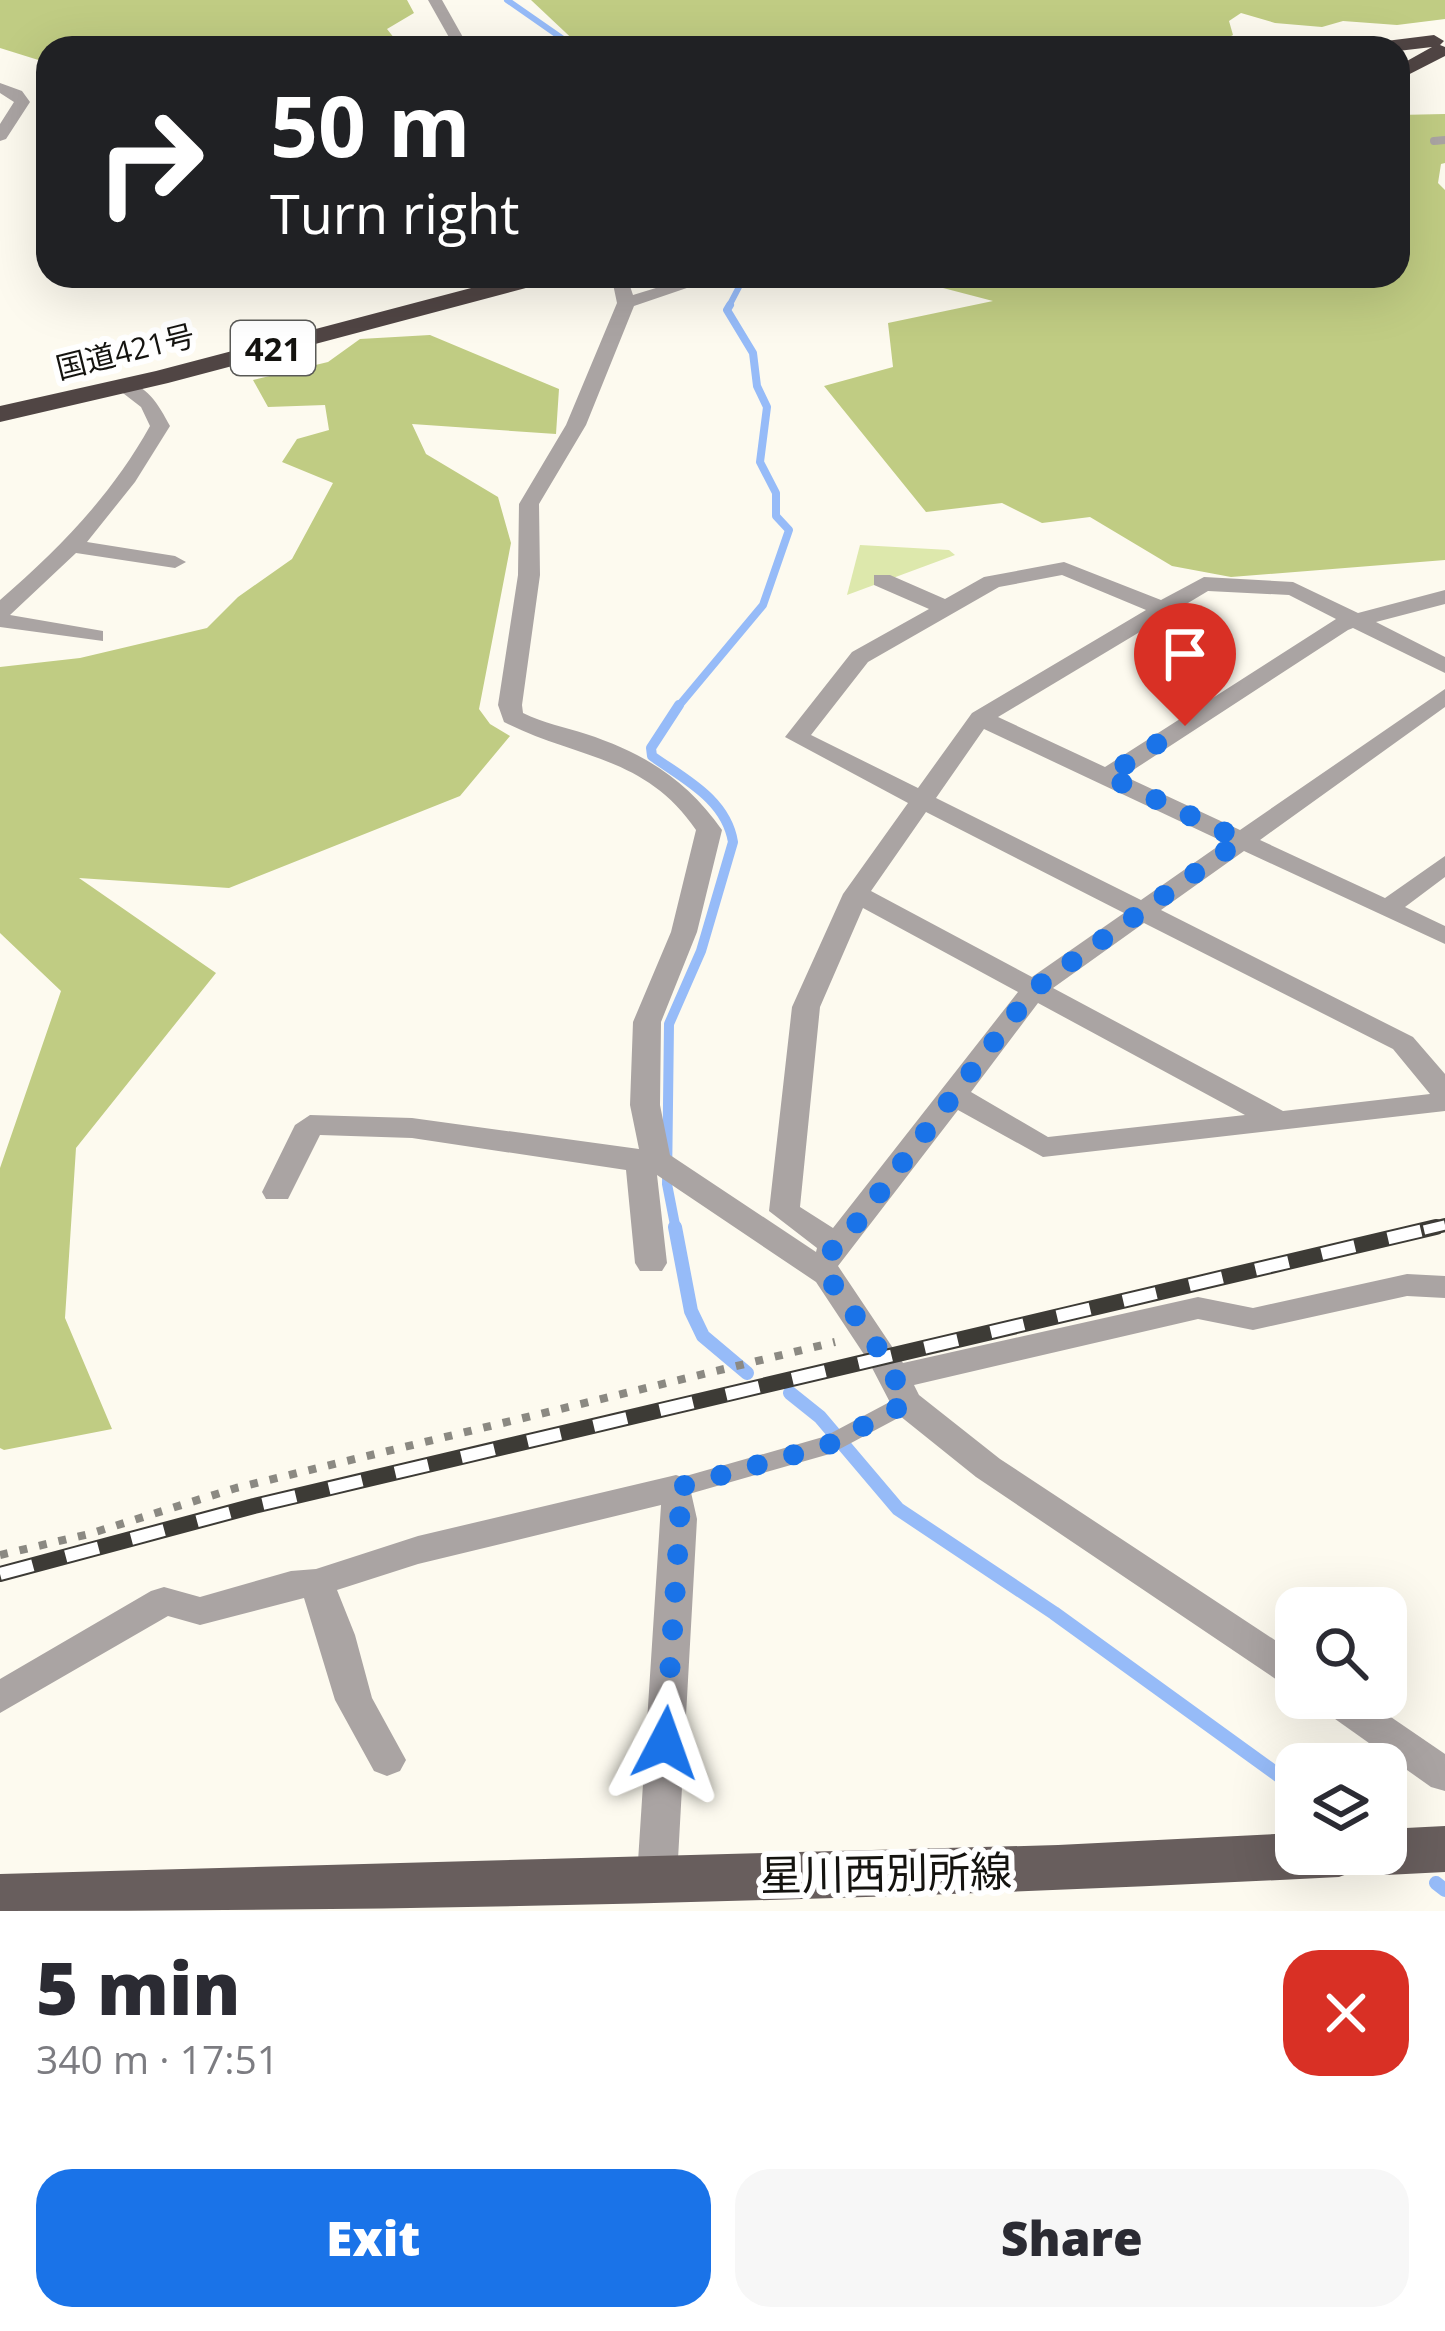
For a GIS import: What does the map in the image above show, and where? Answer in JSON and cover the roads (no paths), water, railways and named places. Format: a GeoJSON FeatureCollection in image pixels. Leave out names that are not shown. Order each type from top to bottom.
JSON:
{"type":"FeatureCollection","features":[{"type":"Feature","properties":{"kind":"highway"},"geometry":{"type":"LineString","coordinates":[[1410,46],[1441,45]]}},
{"type":"Feature","properties":{"kind":"highway"},"geometry":{"type":"LineString","coordinates":[[1410,60],[1441,45]]}},
{"type":"Feature","properties":{"kind":"highway","name":"国道421号"},"geometry":{"type":"LineString","coordinates":[[0,410],[443,288]]}},
{"type":"Feature","properties":{"kind":"highway","name":"国道421号"},"geometry":{"type":"LineString","coordinates":[[0,410],[126,386],[498,288]]}},
{"type":"Feature","properties":{"kind":"main road"},"geometry":{"type":"LineString","coordinates":[[1407,1851],[1445,1849]]}},
{"type":"Feature","properties":{"kind":"main road","name":"星川西別所線"},"geometry":{"type":"LineString","coordinates":[[0,1898],[1058,1868],[1275,1857]]}},
{"type":"Feature","properties":{"kind":"street"},"geometry":{"type":"LineString","coordinates":[[435,0],[455,36]]}},
{"type":"Feature","properties":{"kind":"street"},"geometry":{"type":"LineString","coordinates":[[0,88],[17,94],[22,102],[0,136]]}},
{"type":"Feature","properties":{"kind":"street"},"geometry":{"type":"LineString","coordinates":[[650,1263],[647,1022],[684,932],[709,830],[689,804],[633,758],[528,725],[512,717],[510,705],[529,575],[530,504],[576,425],[624,294],[654,288]]}},
{"type":"Feature","properties":{"kind":"street"},"geometry":{"type":"LineString","coordinates":[[0,616],[114,495],[160,426],[149,404],[126,386]]}},
{"type":"Feature","properties":{"kind":"street"},"geometry":{"type":"LineString","coordinates":[[68,545],[175,562]]}},
{"type":"Feature","properties":{"kind":"street"},"geometry":{"type":"LineString","coordinates":[[952,1094],[1043,1147],[1445,1098],[1403,1042],[797,737],[860,657],[992,582],[1064,568],[1161,608]]}},
{"type":"Feature","properties":{"kind":"street"},"geometry":{"type":"LineString","coordinates":[[882,580],[946,608]]}},
{"type":"Feature","properties":{"kind":"street"},"geometry":{"type":"LineString","coordinates":[[1275,1659],[988,1468],[901,1390],[830,1259],[784,1211],[806,1007],[856,894],[980,718],[1204,584],[1293,589],[1445,666]]}},
{"type":"Feature","properties":{"kind":"street"},"geometry":{"type":"LineString","coordinates":[[1107,776],[1352,618],[1445,597]]}},
{"type":"Feature","properties":{"kind":"street"},"geometry":{"type":"LineString","coordinates":[[0,616],[95,636]]}},
{"type":"Feature","properties":{"kind":"street"},"geometry":{"type":"LineString","coordinates":[[830,1259],[1034,989],[1445,696]]}},
{"type":"Feature","properties":{"kind":"street"},"geometry":{"type":"LineString","coordinates":[[980,718],[1445,937]]}},
{"type":"Feature","properties":{"kind":"street"},"geometry":{"type":"LineString","coordinates":[[1387,909],[1445,864]]}},
{"type":"Feature","properties":{"kind":"street"},"geometry":{"type":"LineString","coordinates":[[856,894],[1276,1119]]}},
{"type":"Feature","properties":{"kind":"street"},"geometry":{"type":"LineString","coordinates":[[277,1192],[310,1125],[412,1129],[650,1158],[830,1259]]}},
{"type":"Feature","properties":{"kind":"street"},"geometry":{"type":"LineString","coordinates":[[901,1390],[1198,1307],[1253,1319],[1407,1285],[1445,1287]]}},
{"type":"Feature","properties":{"kind":"street"},"geometry":{"type":"LineString","coordinates":[[0,1698],[164,1601],[200,1611],[291,1585],[316,1583],[418,1550],[676,1488],[680,1519],[657,1877]]}},
{"type":"Feature","properties":{"kind":"street"},"geometry":{"type":"LineString","coordinates":[[316,1583],[337,1635],[354,1700],[387,1760]]}},
{"type":"Feature","properties":{"kind":"street"},"geometry":{"type":"LineString","coordinates":[[1364,1719],[1445,1775]]}},
{"type":"Feature","properties":{"kind":"lane"},"geometry":{"type":"LineString","coordinates":[[676,1488],[828,1445],[861,1431],[901,1390]]}},
{"type":"Feature","properties":{"kind":"waterway"},"geometry":{"type":"LineString","coordinates":[[507,0],[559,36]]}},
{"type":"Feature","properties":{"kind":"waterway"},"geometry":{"type":"LineString","coordinates":[[728,308],[738,288]]}},
{"type":"Feature","properties":{"kind":"waterway"},"geometry":{"type":"LineString","coordinates":[[677,708],[763,605],[789,530],[776,516],[776,493],[760,462],[767,407],[757,386],[753,353],[727,310],[730,305]]}},
{"type":"Feature","properties":{"kind":"waterway"},"geometry":{"type":"LineString","coordinates":[[676,1230],[667,1184],[669,1024],[701,951],[733,842],[713,802],[652,756],[651,748],[677,708]]}},
{"type":"Feature","properties":{"kind":"waterway"},"geometry":{"type":"LineString","coordinates":[[675,1227],[691,1311],[703,1336],[747,1373]]}},
{"type":"Feature","properties":{"kind":"waterway"},"geometry":{"type":"LineString","coordinates":[[790,1393],[820,1417],[898,1509],[1054,1613],[1275,1773]]}},
{"type":"Feature","properties":{"kind":"waterway"},"geometry":{"type":"LineString","coordinates":[[1436,1883],[1445,1890]]}},
{"type":"Feature","properties":{"kind":"railway"},"geometry":{"type":"LineString","coordinates":[[1424,1230],[1445,1225]]}},
{"type":"Feature","properties":{"kind":"railway"},"geometry":{"type":"LineString","coordinates":[[0,1574],[254,1506],[1436,1227]]}}]}
